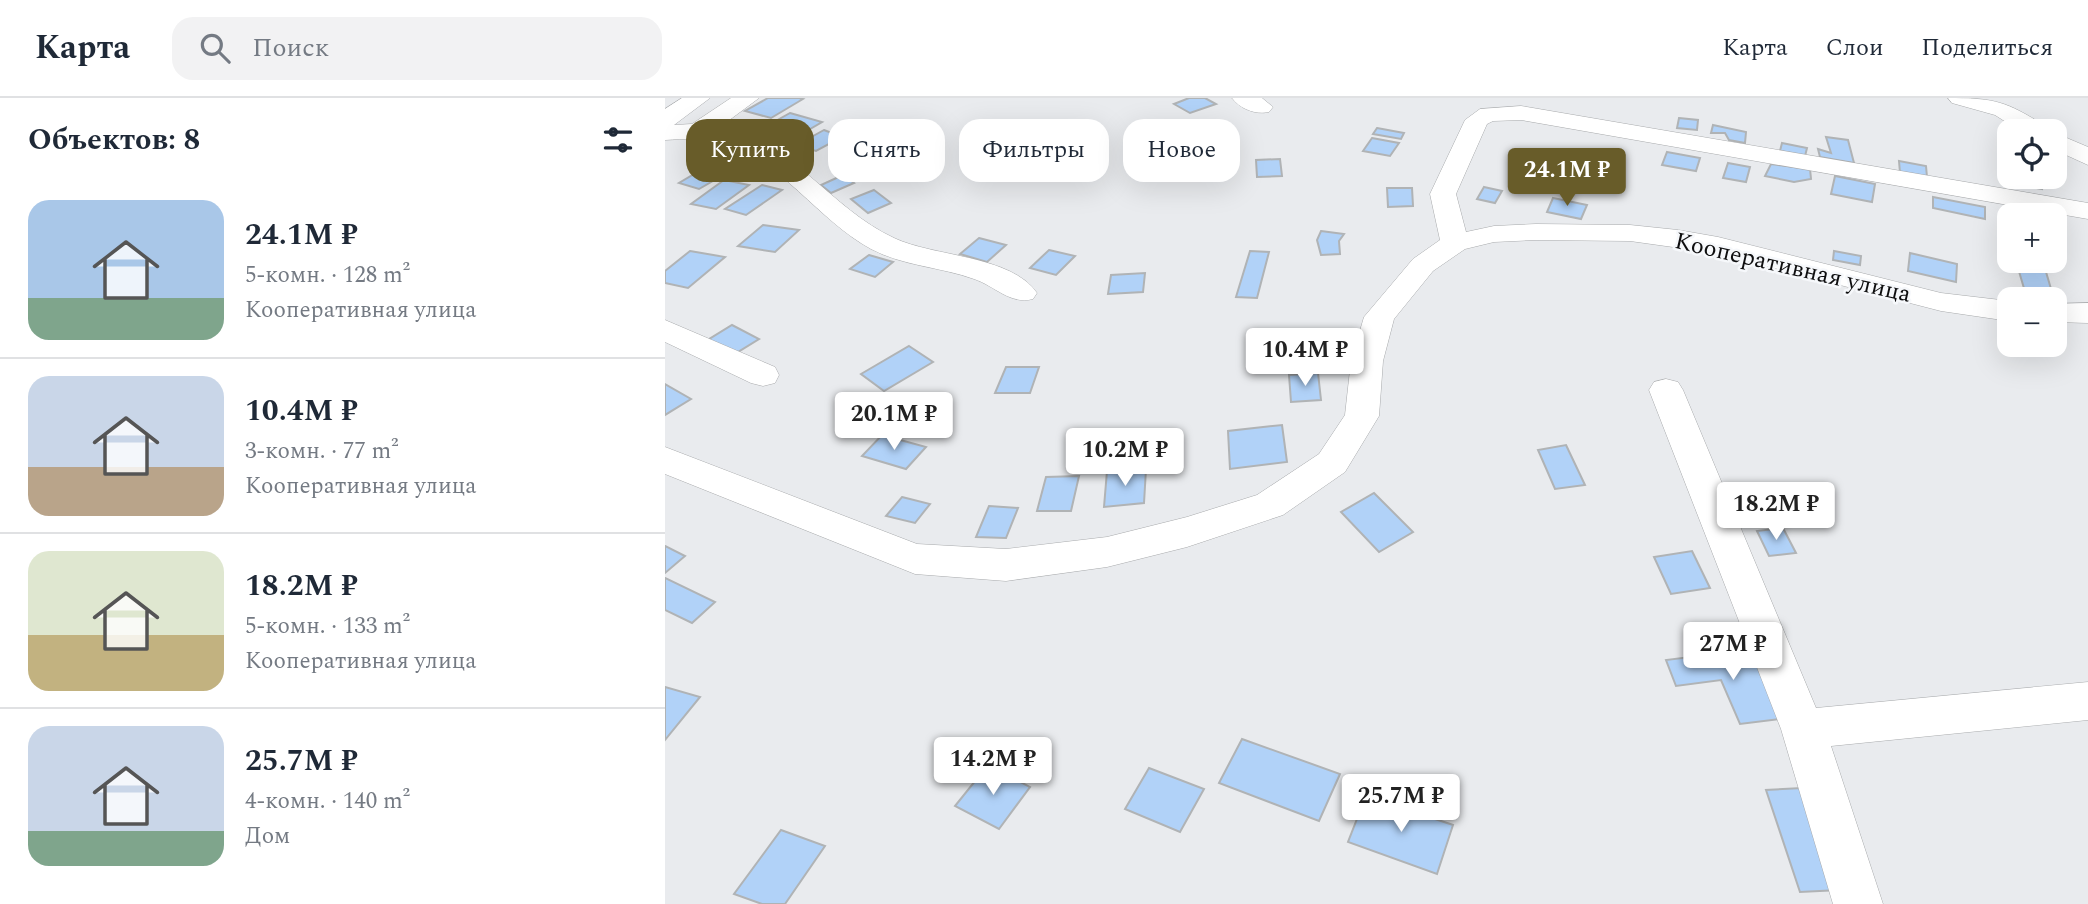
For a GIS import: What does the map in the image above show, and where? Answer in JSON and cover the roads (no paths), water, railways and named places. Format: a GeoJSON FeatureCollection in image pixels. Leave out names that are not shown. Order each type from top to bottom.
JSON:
{"type":"FeatureCollection","features":[{"type":"Feature","properties":{"kind":"street"},"geometry":{"type":"LineString","coordinates":[[665,120],[698,98]]}},
{"type":"Feature","properties":{"kind":"street"},"geometry":{"type":"LineString","coordinates":[[716,119],[747,98]]}},
{"type":"Feature","properties":{"kind":"street"},"geometry":{"type":"LineString","coordinates":[[1960,98],[2003,110],[2017,119]]}},
{"type":"Feature","properties":{"kind":"street"},"geometry":{"type":"LineString","coordinates":[[1455,243],[1443,194],[1478,120],[1502,112],[2088,211]]}},
{"type":"Feature","properties":{"kind":"street"},"geometry":{"type":"LineString","coordinates":[[665,133],[686,131]]}},
{"type":"Feature","properties":{"kind":"street"},"geometry":{"type":"LineString","coordinates":[[2067,146],[2088,157]]}},
{"type":"Feature","properties":{"kind":"street"},"geometry":{"type":"LineString","coordinates":[[802,182],[850,226],[884,245],[991,274],[1022,293]]}},
{"type":"Feature","properties":{"kind":"street","name":"Кооперативная улица"},"geometry":{"type":"LineString","coordinates":[[665,460],[915,559],[1006,565],[1107,552],[1187,531],[1270,505],[1332,463],[1362,416],[1367,361],[1379,317],[1423,265],[1455,243],[1494,234],[1535,232],[1630,233],[1678,238],[1718,245],[1941,302],[1997,309]]}},
{"type":"Feature","properties":{"kind":"street"},"geometry":{"type":"LineString","coordinates":[[2067,313],[2088,313]]}},
{"type":"Feature","properties":{"kind":"street"},"geometry":{"type":"LineString","coordinates":[[665,330],[763,375]]}},
{"type":"Feature","properties":{"kind":"street"},"geometry":{"type":"LineString","coordinates":[[1667,390],[1803,729],[1858,904]]}},
{"type":"Feature","properties":{"kind":"street"},"geometry":{"type":"LineString","coordinates":[[1803,729],[2088,701]]}}]}
